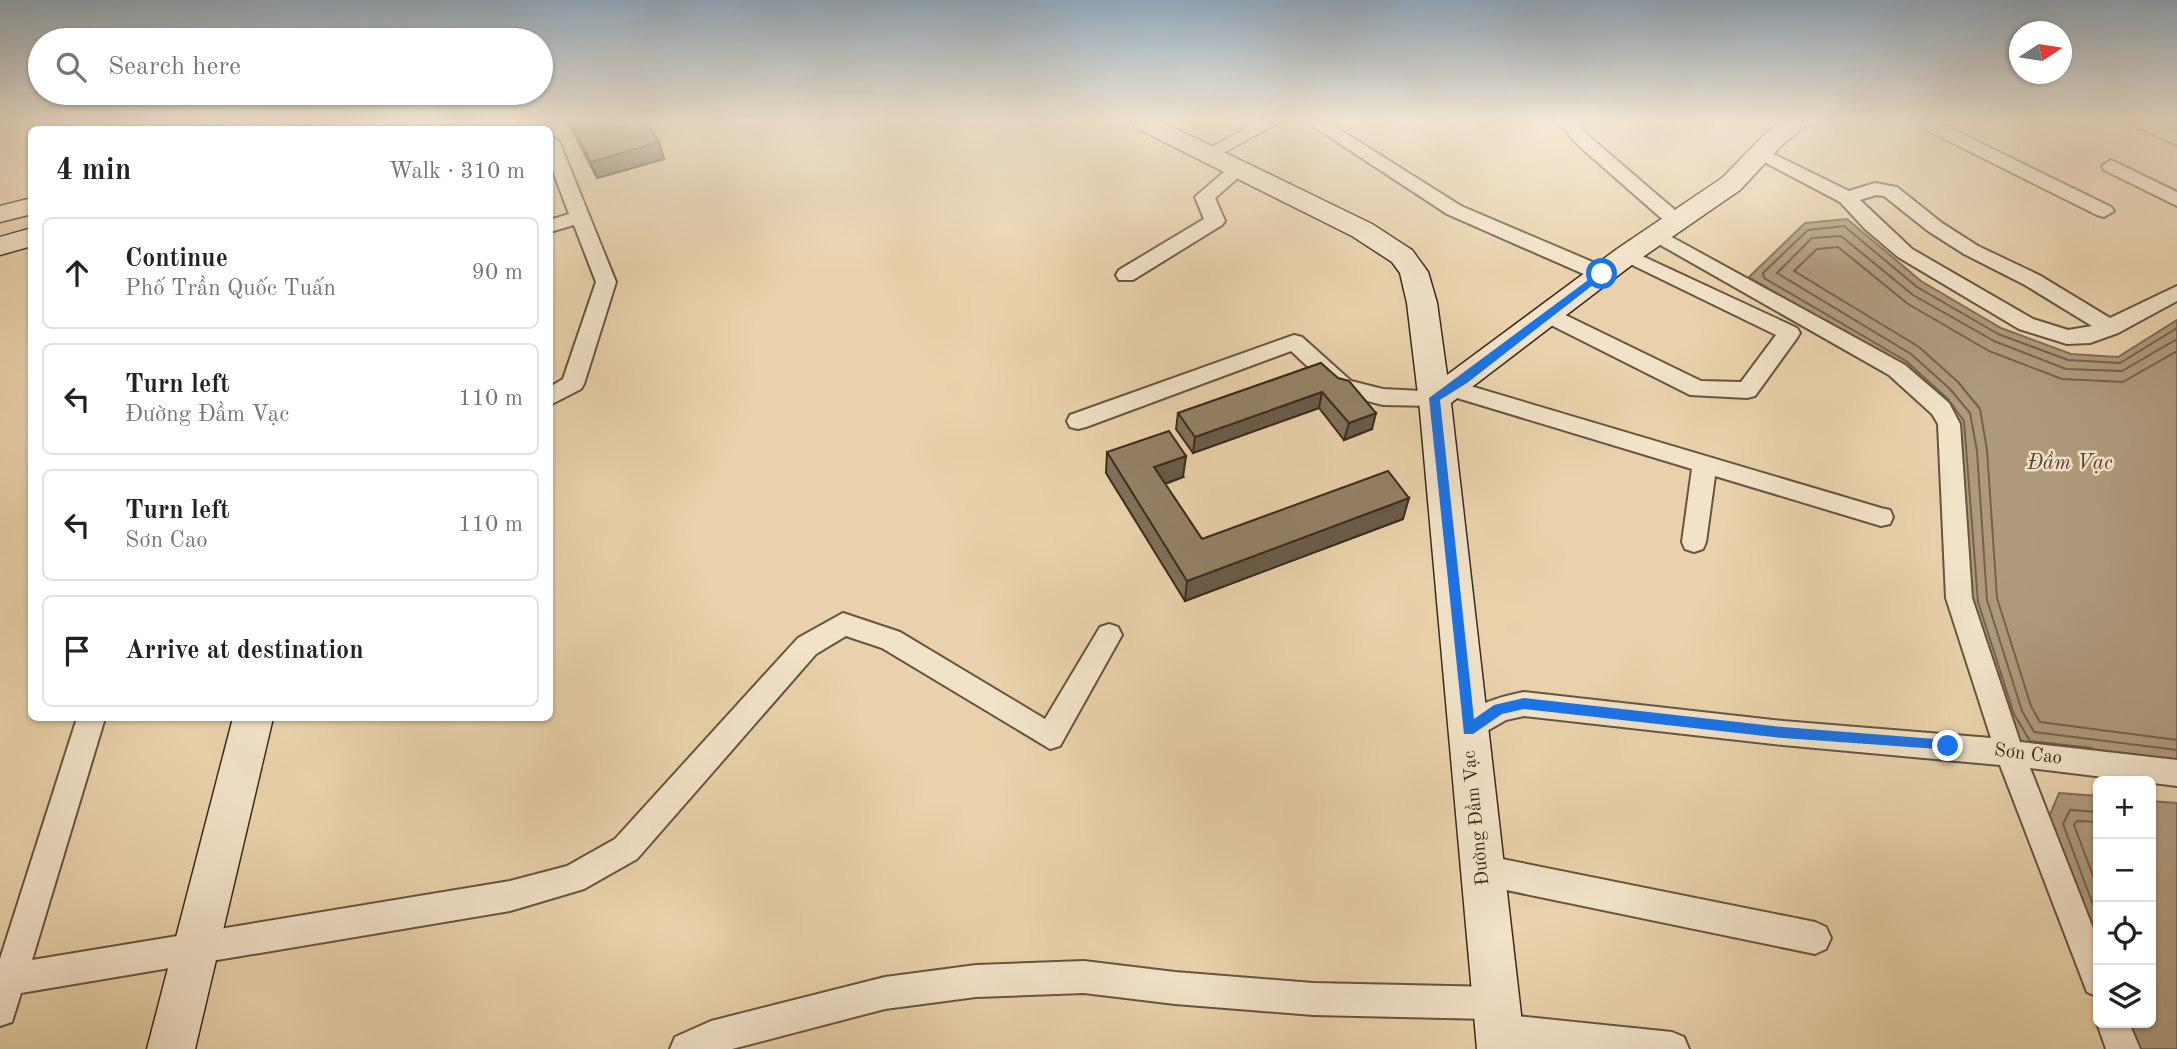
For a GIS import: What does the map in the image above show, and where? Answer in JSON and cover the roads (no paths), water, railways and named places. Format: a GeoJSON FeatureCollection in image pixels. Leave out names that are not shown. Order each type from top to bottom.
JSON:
{"type":"FeatureCollection","features":[{"type":"Feature","properties":{"kind":"street"},"geometry":{"type":"LineString","coordinates":[[553,395],[573,384],[606,282],[562,171]]}},
{"type":"Feature","properties":{"kind":"street"},"geometry":{"type":"LineString","coordinates":[[1126,275],[1215,221],[1205,197],[1218,171]]}},
{"type":"Feature","properties":{"kind":"street","name":"Đường Đầm Vạc"},"geometry":{"type":"LineString","coordinates":[[1243,171],[1362,230],[1402,256],[1413,272],[1442,393],[1468,730],[1498,1028]]}},
{"type":"Feature","properties":{"kind":"street"},"geometry":{"type":"LineString","coordinates":[[1393,171],[1454,210],[1602,274]]}},
{"type":"Feature","properties":{"kind":"street"},"geometry":{"type":"LineString","coordinates":[[1613,171],[1667,228],[1897,370],[1941,409],[1949,424],[1959,598],[2010,753],[2093,968]]}},
{"type":"Feature","properties":{"kind":"street"},"geometry":{"type":"LineString","coordinates":[[1442,393],[1627,255],[1731,184],[1744,171]]}},
{"type":"Feature","properties":{"kind":"street"},"geometry":{"type":"LineString","coordinates":[[1795,171],[1847,198],[1872,225],[1905,253],[2026,324],[2067,337],[2091,336],[2177,293]]}},
{"type":"Feature","properties":{"kind":"street"},"geometry":{"type":"LineString","coordinates":[[2023,171],[2104,211]]}},
{"type":"Feature","properties":{"kind":"street"},"geometry":{"type":"LineString","coordinates":[[2122,171],[2175,197]]}},
{"type":"Feature","properties":{"kind":"street"},"geometry":{"type":"LineString","coordinates":[[1847,198],[1875,189],[1890,191],[1953,239],[2032,281],[2110,328]]}},
{"type":"Feature","properties":{"kind":"street"},"geometry":{"type":"LineString","coordinates":[[0,214],[28,207]]}},
{"type":"Feature","properties":{"kind":"street"},"geometry":{"type":"LineString","coordinates":[[553,225],[580,218]]}},
{"type":"Feature","properties":{"kind":"street"},"geometry":{"type":"LineString","coordinates":[[0,246],[28,238]]}},
{"type":"Feature","properties":{"kind":"street"},"geometry":{"type":"LineString","coordinates":[[1548,315],[1698,389],[1747,390],[1789,333],[1627,255]]}},
{"type":"Feature","properties":{"kind":"street"},"geometry":{"type":"LineString","coordinates":[[1078,421],[1294,342],[1344,387],[1383,397],[1442,393],[1705,464],[1881,517]]}},
{"type":"Feature","properties":{"kind":"street"},"geometry":{"type":"LineString","coordinates":[[1694,542],[1705,464]]}},
{"type":"Feature","properties":{"kind":"street"},"geometry":{"type":"LineString","coordinates":[[12,978],[197,950],[510,896],[573,879],[626,849],[807,646],[843,625],[891,640],[1050,737],[1109,635]]}},
{"type":"Feature","properties":{"kind":"street","name":"Sơn Cao"},"geometry":{"type":"LineString","coordinates":[[1468,730],[1499,709],[1524,704],[1783,733],[2010,753],[2177,773]]}},
{"type":"Feature","properties":{"kind":"street"},"geometry":{"type":"LineString","coordinates":[[0,1010],[90,721]]}},
{"type":"Feature","properties":{"kind":"street"},"geometry":{"type":"LineString","coordinates":[[171,1049],[252,721]]}},
{"type":"Feature","properties":{"kind":"street"},"geometry":{"type":"LineString","coordinates":[[1482,870],[1815,938]]}},
{"type":"Feature","properties":{"kind":"street"},"geometry":{"type":"LineString","coordinates":[[687,1049],[710,1038],[885,993],[976,981],[1084,977],[1175,988],[1313,999],[1498,1028],[1672,1049]]}},
{"type":"Feature","properties":{"kind":"street"},"geometry":{"type":"LineString","coordinates":[[2115,1028],[2123,1049]]}},
{"type":"Feature","properties":{"kind":"water","name":"Đầm Vạc"},"geometry":{"type":"Polygon","coordinates":[[[1847,219],[1921,281],[2001,328],[2071,354],[2118,357],[2177,320],[2177,766],[2025,747],[2007,718],[1972,603],[1961,452],[1902,367],[1749,277],[1805,223],[1847,219]]]}},
{"type":"Feature","properties":{"kind":"water"},"geometry":{"type":"Polygon","coordinates":[[[2059,793],[2093,796],[2093,948],[2046,824],[2059,793]]]}},
{"type":"Feature","properties":{"kind":"water"},"geometry":{"type":"Polygon","coordinates":[[[2156,801],[2177,803],[2177,1049],[2132,1049],[2124,1028],[2156,1028],[2156,801]]]}}]}
